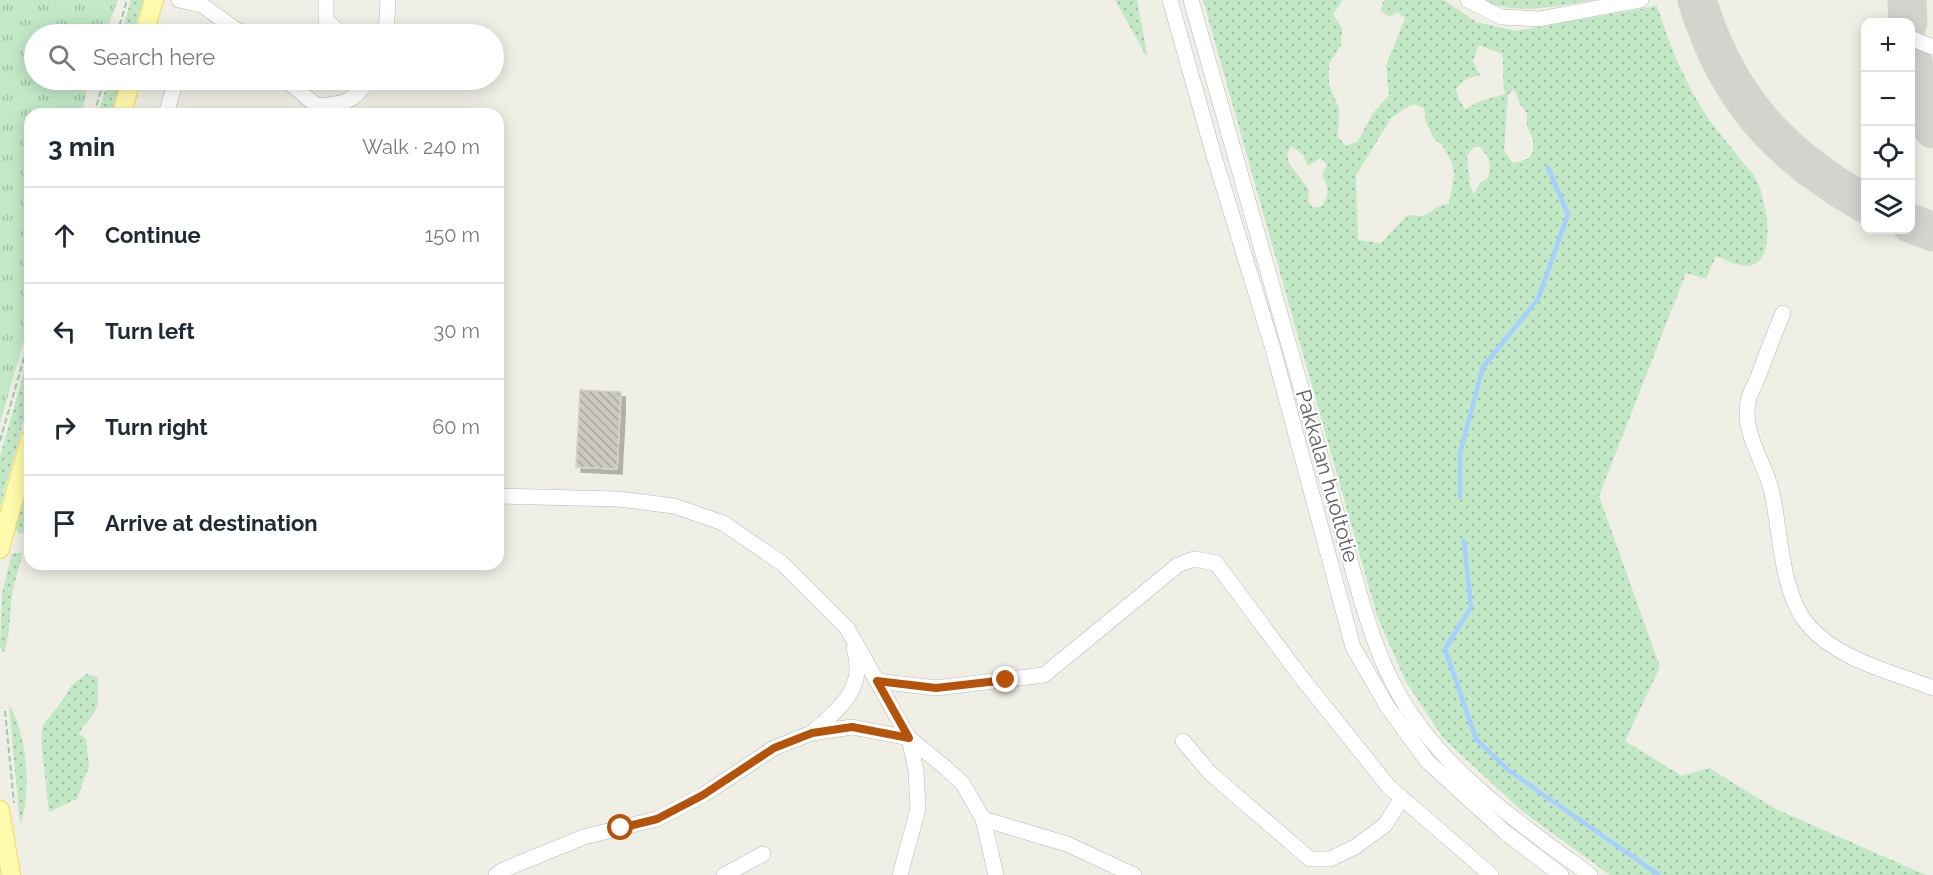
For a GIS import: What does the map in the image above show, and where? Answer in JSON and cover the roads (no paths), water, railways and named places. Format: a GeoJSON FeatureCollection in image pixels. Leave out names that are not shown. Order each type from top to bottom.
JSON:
{"type":"FeatureCollection","features":[{"type":"Feature","properties":{"kind":"main road"},"geometry":{"type":"LineString","coordinates":[[147,24],[154,0]]}},
{"type":"Feature","properties":{"kind":"main road"},"geometry":{"type":"LineString","coordinates":[[124,108],[128,90]]}},
{"type":"Feature","properties":{"kind":"main road"},"geometry":{"type":"LineString","coordinates":[[0,549],[24,461]]}},
{"type":"Feature","properties":{"kind":"main road"},"geometry":{"type":"LineString","coordinates":[[7,806],[7,868]]}},
{"type":"Feature","properties":{"kind":"lane"},"geometry":{"type":"LineString","coordinates":[[179,0],[202,3],[231,24]]}},
{"type":"Feature","properties":{"kind":"lane"},"geometry":{"type":"LineString","coordinates":[[326,0],[326,20],[330,24]]}},
{"type":"Feature","properties":{"kind":"lane"},"geometry":{"type":"LineString","coordinates":[[387,24],[388,0]]}},
{"type":"Feature","properties":{"kind":"lane"},"geometry":{"type":"LineString","coordinates":[[1170,0],[1214,156],[1273,349],[1353,647],[1387,706],[1427,761],[1506,833],[1561,875]]}},
{"type":"Feature","properties":{"kind":"lane","name":"Pakkalan huoltotie"},"geometry":{"type":"LineString","coordinates":[[1191,0],[1357,585],[1385,667],[1405,705],[1452,762],[1510,815],[1590,875]]}},
{"type":"Feature","properties":{"kind":"lane"},"geometry":{"type":"LineString","coordinates":[[1468,0],[1501,17],[1539,19],[1641,0]]}},
{"type":"Feature","properties":{"kind":"lane"},"geometry":{"type":"LineString","coordinates":[[1915,40],[1933,47]]}},
{"type":"Feature","properties":{"kind":"lane"},"geometry":{"type":"LineString","coordinates":[[168,108],[173,90]]}},
{"type":"Feature","properties":{"kind":"lane"},"geometry":{"type":"LineString","coordinates":[[298,90],[317,106],[340,105],[358,95],[361,90]]}},
{"type":"Feature","properties":{"kind":"lane"},"geometry":{"type":"LineString","coordinates":[[1782,313],[1748,402],[1748,426],[1772,491],[1784,566],[1794,599],[1808,624],[1849,656],[1933,688]]}},
{"type":"Feature","properties":{"kind":"lane"},"geometry":{"type":"LineString","coordinates":[[504,496],[618,499],[674,506],[723,523],[783,564],[847,628],[909,738],[916,771],[918,809],[900,875]]}},
{"type":"Feature","properties":{"kind":"lane"},"geometry":{"type":"LineString","coordinates":[[877,681],[936,688],[1044,675],[1178,565],[1194,559],[1216,563],[1389,787],[1491,875]]}},
{"type":"Feature","properties":{"kind":"lane"},"geometry":{"type":"LineString","coordinates":[[812,733],[844,705],[855,686],[858,660],[847,628]]}},
{"type":"Feature","properties":{"kind":"lane"},"geometry":{"type":"LineString","coordinates":[[496,875],[503,870],[584,837],[657,819],[703,795],[774,748],[812,733],[852,727],[909,738],[963,784],[983,819],[996,875]]}},
{"type":"Feature","properties":{"kind":"lane"},"geometry":{"type":"LineString","coordinates":[[1183,741],[1210,773],[1310,860],[1330,859],[1355,847],[1385,825],[1402,798]]}},
{"type":"Feature","properties":{"kind":"lane"},"geometry":{"type":"LineString","coordinates":[[983,819],[1066,844],[1134,875]]}},
{"type":"Feature","properties":{"kind":"lane"},"geometry":{"type":"LineString","coordinates":[[724,875],[764,854]]}},
{"type":"Feature","properties":{"kind":"waterway"},"geometry":{"type":"LineString","coordinates":[[1460,497],[1460,453],[1483,367],[1538,299],[1568,214],[1548,168]]}},
{"type":"Feature","properties":{"kind":"waterway"},"geometry":{"type":"LineString","coordinates":[[1464,541],[1471,607],[1445,649],[1476,739],[1508,770],[1659,875]]}}]}
